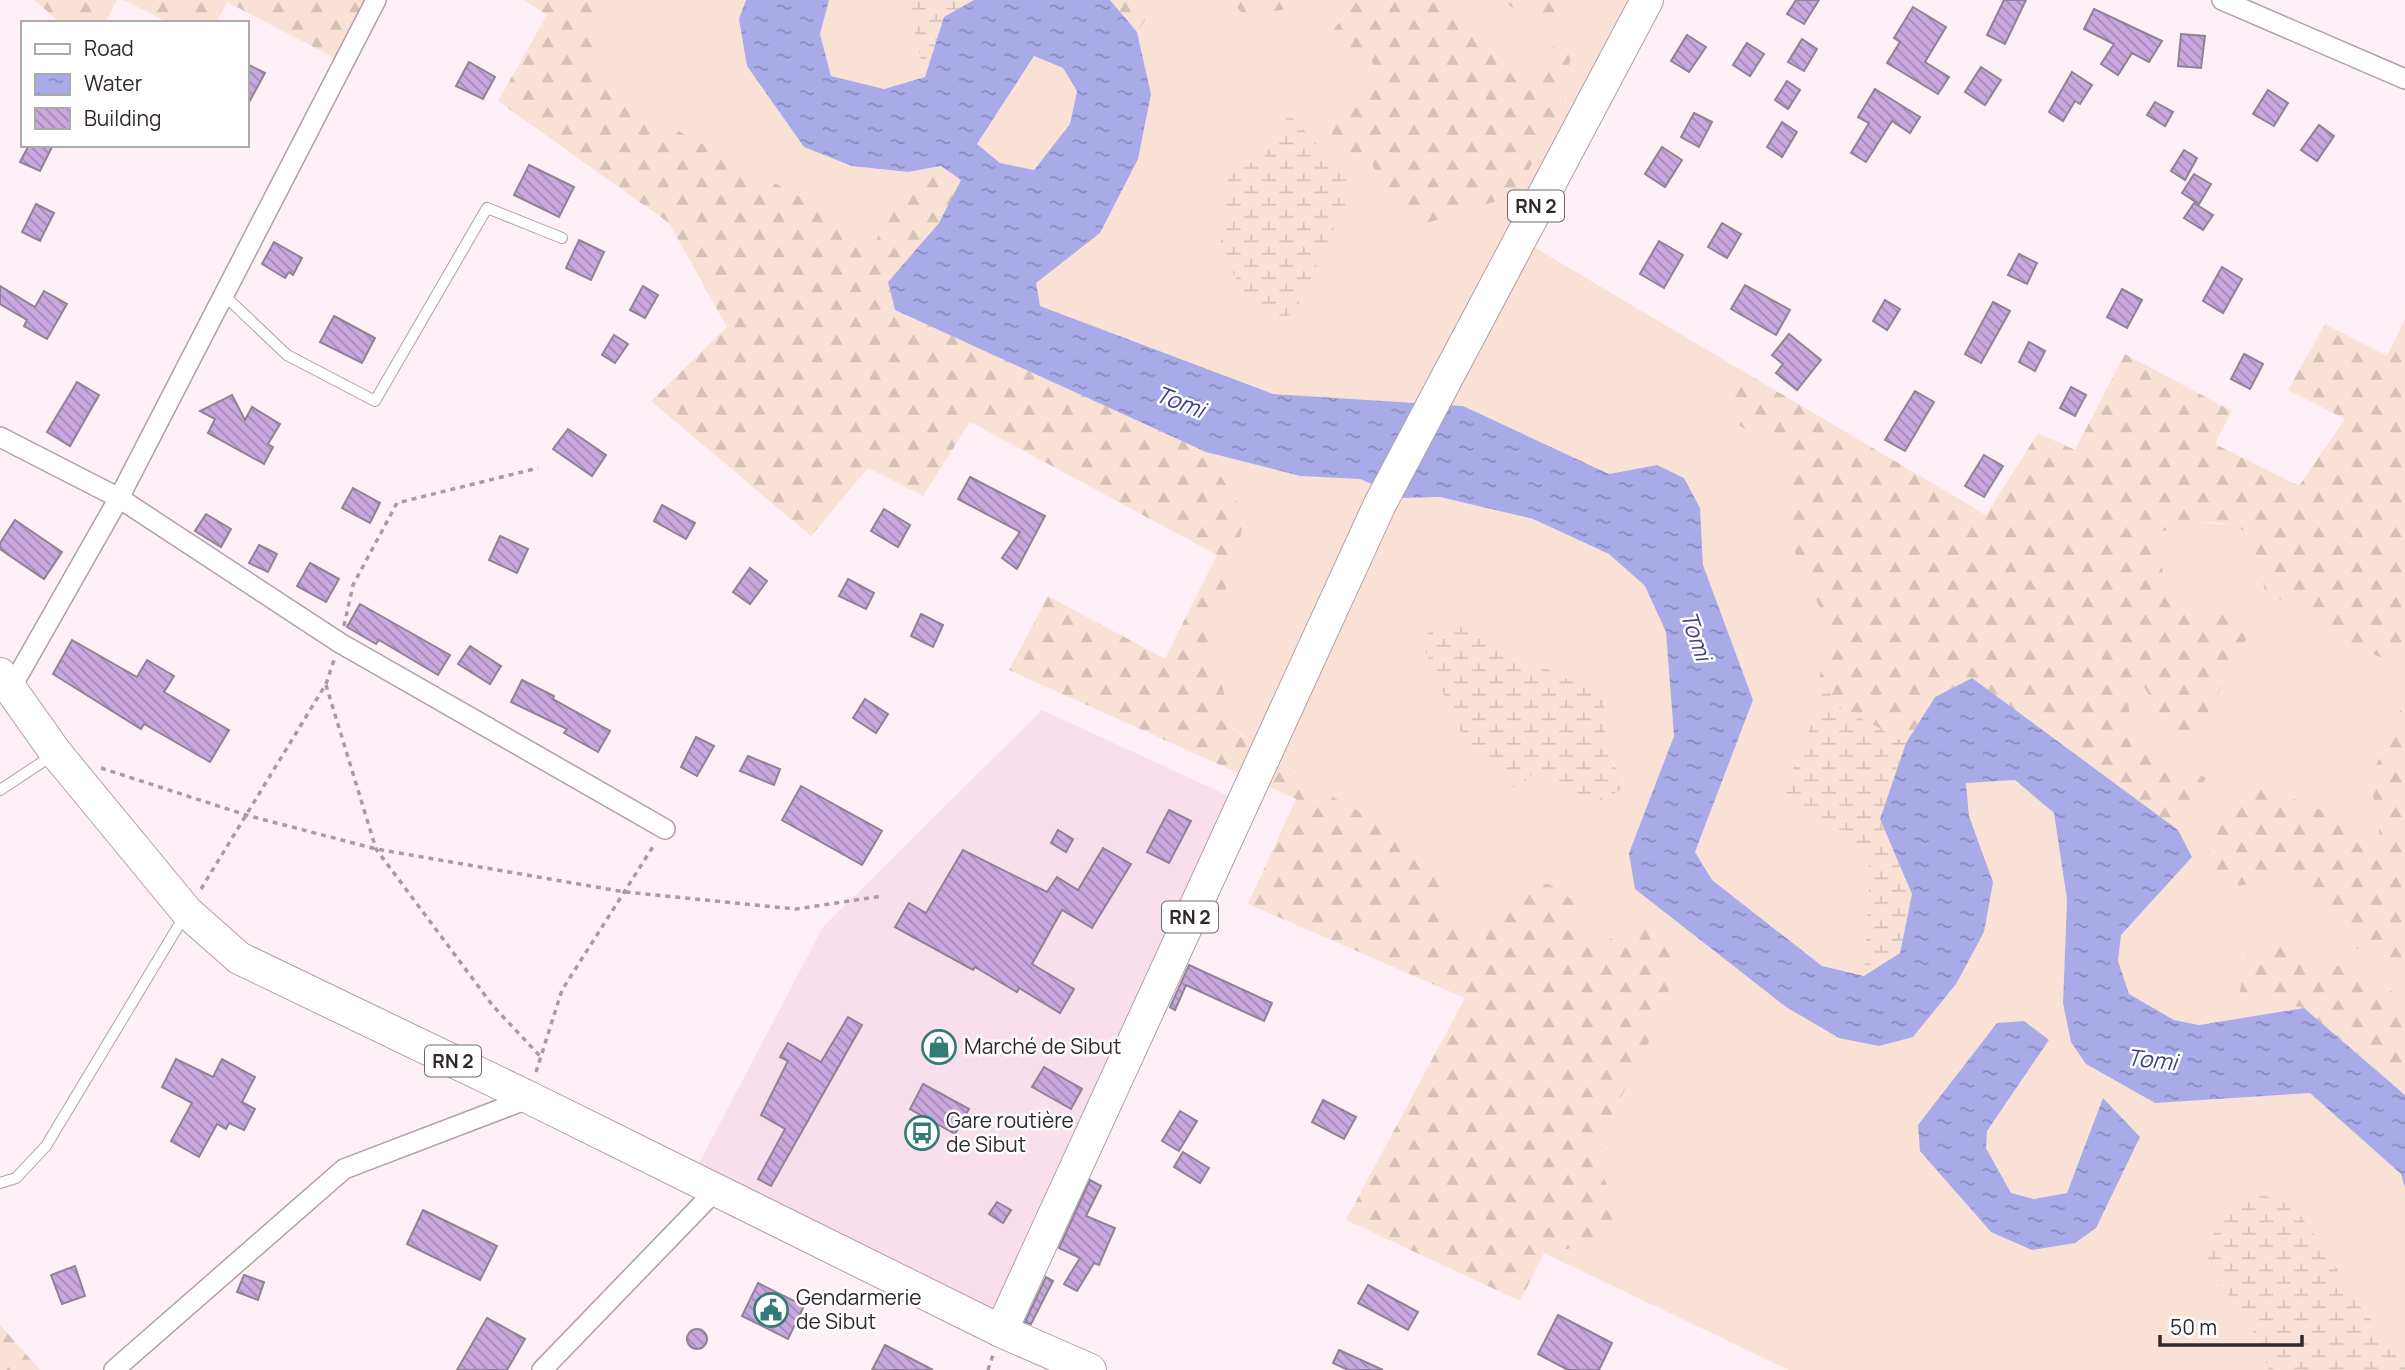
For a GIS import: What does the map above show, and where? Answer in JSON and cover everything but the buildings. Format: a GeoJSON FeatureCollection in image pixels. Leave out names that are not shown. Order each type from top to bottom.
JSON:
{"type":"FeatureCollection","features":[{"type":"Feature","properties":{"kind":"main road","name":"RN 2"},"geometry":{"type":"LineString","coordinates":[[1001,1331],[1380,503],[1647,0]]}},
{"type":"Feature","properties":{"kind":"main road","name":"RN 2"},"geometry":{"type":"LineString","coordinates":[[6,681],[56,753],[187,912],[239,958],[530,1098],[1001,1331],[1090,1370]]}},
{"type":"Feature","properties":{"kind":"street"},"geometry":{"type":"LineString","coordinates":[[6,681],[118,498],[376,0]]}},
{"type":"Feature","properties":{"kind":"street"},"geometry":{"type":"LineString","coordinates":[[2222,0],[2405,79]]}},
{"type":"Feature","properties":{"kind":"street"},"geometry":{"type":"LineString","coordinates":[[0,437],[118,498],[340,643],[665,829]]}},
{"type":"Feature","properties":{"kind":"street"},"geometry":{"type":"LineString","coordinates":[[114,1370],[344,1169],[530,1098]]}},
{"type":"Feature","properties":{"kind":"street"},"geometry":{"type":"LineString","coordinates":[[542,1370],[715,1191]]}},
{"type":"Feature","properties":{"kind":"lane"},"geometry":{"type":"LineString","coordinates":[[225,296],[287,355],[375,401],[487,208],[562,238]]}},
{"type":"Feature","properties":{"kind":"lane"},"geometry":{"type":"LineString","coordinates":[[0,790],[56,753]]}},
{"type":"Feature","properties":{"kind":"lane"},"geometry":{"type":"LineString","coordinates":[[0,1183],[16,1178],[46,1146],[187,912]]}},
{"type":"Feature","properties":{"kind":"path"},"geometry":{"type":"LineString","coordinates":[[326,684],[376,849],[492,1006],[540,1056]]}},
{"type":"Feature","properties":{"kind":"path"},"geometry":{"type":"LineString","coordinates":[[94,765],[246,815],[376,849],[625,892],[796,909],[884,896]]}},
{"type":"Feature","properties":{"kind":"path"},"geometry":{"type":"LineString","coordinates":[[530,1098],[540,1056],[562,990],[665,829]]}},
{"type":"Feature","properties":{"kind":"shaded area","name":"Marché de Sibut"},"geometry":{"type":"Polygon","coordinates":[[[1042,710],[1233,798],[992,1322],[697,1167],[823,927],[1042,710]]]}},
{"type":"Feature","properties":{"kind":"green space"},"geometry":{"type":"Polygon","coordinates":[[[34,0],[117,0],[106,21],[59,21],[34,0]]]}},
{"type":"Feature","properties":{"kind":"green space"},"geometry":{"type":"Polygon","coordinates":[[[123,0],[381,0],[346,64],[227,2],[217,21],[166,21],[123,0]]]}},
{"type":"Feature","properties":{"kind":"green space"},"geometry":{"type":"Polygon","coordinates":[[[524,0],[596,0],[593,45],[610,94],[832,214],[859,249],[875,243],[908,172],[941,166],[962,180],[939,223],[888,282],[895,310],[1206,452],[1244,514],[1236,565],[1209,628],[1232,728],[1318,789],[1423,846],[1440,876],[1443,916],[1457,926],[1474,925],[1532,885],[1549,884],[1577,903],[1585,936],[1600,945],[1647,918],[1662,925],[1673,959],[1666,1008],[1613,1113],[1597,1162],[1624,1225],[1595,1244],[1544,1253],[1520,1301],[1346,1220],[1465,998],[1248,904],[1296,799],[1009,670],[1048,596],[1165,659],[1217,555],[970,422],[923,496],[868,468],[811,536],[651,401],[727,327],[669,223],[498,101],[547,15],[524,0]]]}},
{"type":"Feature","properties":{"kind":"green space"},"geometry":{"type":"Polygon","coordinates":[[[596,0],[746,0],[739,19],[852,166],[908,172],[875,244],[859,249],[832,214],[610,94],[593,45],[596,0]]]}},
{"type":"Feature","properties":{"kind":"green space"},"geometry":{"type":"Polygon","coordinates":[[[829,0],[907,0],[925,77],[884,89],[831,76],[820,34],[829,0]]]}},
{"type":"Feature","properties":{"kind":"green space"},"geometry":{"type":"Polygon","coordinates":[[[907,0],[974,0],[944,17],[925,77],[907,0]]]}},
{"type":"Feature","properties":{"kind":"green space"},"geometry":{"type":"Polygon","coordinates":[[[1110,0],[1138,0],[1149,15],[1137,32],[1110,0]]]}},
{"type":"Feature","properties":{"kind":"green space"},"geometry":{"type":"Polygon","coordinates":[[[1138,0],[1231,0],[1244,16],[1304,6],[1307,0],[1357,0],[1334,29],[1370,57],[1376,73],[1337,106],[1330,140],[1372,164],[1395,210],[1421,225],[1555,44],[1531,73],[1513,75],[1456,14],[1452,0],[1501,0],[1518,11],[1549,19],[1565,0],[1633,0],[1507,231],[1751,376],[1737,377],[1731,421],[1793,456],[1782,523],[1830,631],[1819,679],[1818,708],[1785,789],[1788,807],[1852,837],[1870,868],[1864,976],[1822,966],[1712,880],[1695,852],[1753,700],[1703,565],[1700,508],[1657,465],[1609,474],[1463,406],[1273,394],[1040,306],[1035,283],[1100,233],[1151,94],[1137,32],[1149,15],[1138,0]],[[1263,159],[1229,171],[1220,248],[1243,291],[1265,317],[1263,159]]]}},
{"type":"Feature","properties":{"kind":"green space"},"geometry":{"type":"Polygon","coordinates":[[[1231,0],[1307,0],[1304,6],[1244,16],[1231,0]]]}},
{"type":"Feature","properties":{"kind":"green space"},"geometry":{"type":"Polygon","coordinates":[[[1357,0],[1452,0],[1456,14],[1513,75],[1531,73],[1555,44],[1572,50],[1562,104],[1516,195],[1421,225],[1395,210],[1372,164],[1330,140],[1337,106],[1376,72],[1370,57],[1338,47],[1334,29],[1357,0]]]}},
{"type":"Feature","properties":{"kind":"green space"},"geometry":{"type":"Polygon","coordinates":[[[1501,0],[1565,0],[1549,19],[1518,11],[1501,0]]]}},
{"type":"Feature","properties":{"kind":"green space"},"geometry":{"type":"Polygon","coordinates":[[[1034,56],[1063,68],[1077,91],[1070,124],[1034,170],[1000,163],[977,144],[1034,56]]]}},
{"type":"Feature","properties":{"kind":"green space"},"geometry":{"type":"Polygon","coordinates":[[[1289,114],[1348,178],[1350,195],[1296,310],[1282,321],[1265,317],[1243,291],[1220,248],[1229,170],[1263,159],[1289,114]]]}},
{"type":"Feature","properties":{"kind":"green space"},"geometry":{"type":"Polygon","coordinates":[[[2405,319],[2405,669],[2339,638],[2303,600],[2267,599],[2251,535],[2217,522],[2181,525],[2158,533],[2166,600],[2194,614],[2226,606],[2252,628],[2192,743],[2175,738],[2141,682],[2128,694],[2131,746],[2206,778],[2178,830],[1972,678],[1935,697],[1906,743],[1839,706],[1819,679],[1830,631],[1782,523],[1793,456],[1731,421],[1724,389],[1737,377],[1751,376],[1986,515],[2038,433],[2075,450],[2125,354],[2232,411],[2215,444],[2299,486],[2345,419],[2288,390],[2325,324],[2387,356],[2405,319]]]}},
{"type":"Feature","properties":{"kind":"green space"},"geometry":{"type":"Polygon","coordinates":[[[1206,452],[1300,476],[1360,479],[1403,498],[1440,497],[1533,519],[1609,554],[1645,586],[1666,631],[1674,736],[1629,853],[1839,1038],[1993,882],[1969,816],[1966,782],[2015,780],[2054,813],[2067,900],[2063,1003],[2071,1042],[2086,1064],[2155,1103],[2310,1093],[2401,1174],[2405,1188],[2405,1357],[2381,1334],[2207,1264],[2255,1334],[2269,1370],[1789,1370],[1544,1253],[1595,1244],[1624,1225],[1597,1162],[1613,1113],[1666,1008],[1647,919],[1601,945],[1585,936],[1577,903],[1532,885],[1474,925],[1457,926],[1443,916],[1440,876],[1232,727],[1209,628],[1236,565],[1244,514],[1206,452]],[[1604,697],[1536,770],[1596,802],[1626,786],[1605,749],[1604,697]],[[2048,1041],[1918,1125],[2032,1250],[2140,1137],[2103,1099],[2067,1193],[2034,1199],[2011,1193],[1986,1148],[1987,1131],[2048,1041]]]}},
{"type":"Feature","properties":{"kind":"green space"},"geometry":{"type":"Polygon","coordinates":[[[2189,521],[2237,526],[2251,535],[2267,599],[2303,600],[2339,638],[2405,669],[2405,700],[2370,779],[2381,842],[2366,850],[2327,812],[2240,886],[2289,872],[2355,948],[2405,962],[2405,1002],[2376,979],[2239,995],[2304,1008],[2199,1025],[2174,1020],[2128,994],[2118,961],[2121,935],[2192,857],[2178,830],[2205,779],[2131,746],[2128,694],[2141,682],[2175,738],[2226,606],[2194,615],[2165,600],[2158,533],[2189,521]]]}},
{"type":"Feature","properties":{"kind":"green space"},"geometry":{"type":"Polygon","coordinates":[[[1459,626],[1604,697],[1605,749],[1626,787],[1596,803],[1536,770],[1519,788],[1511,786],[1458,728],[1421,641],[1433,627],[1459,626]]]}},
{"type":"Feature","properties":{"kind":"green space"},"geometry":{"type":"Polygon","coordinates":[[[1819,679],[1839,706],[1906,743],[1880,819],[1912,894],[1900,953],[1864,976],[1870,868],[1852,837],[1788,807],[1785,789],[1818,708],[1819,679]]]}},
{"type":"Feature","properties":{"kind":"green space"},"geometry":{"type":"Polygon","coordinates":[[[2405,700],[2405,962],[2355,948],[2289,872],[2240,886],[2212,866],[2205,839],[2232,797],[2264,787],[2327,812],[2366,850],[2381,842],[2370,779],[2405,700]]]}},
{"type":"Feature","properties":{"kind":"green space"},"geometry":{"type":"Polygon","coordinates":[[[2265,941],[2376,979],[2405,1002],[2405,1095],[2304,1008],[2239,995],[2249,946],[2265,941]]]}},
{"type":"Feature","properties":{"kind":"green space"},"geometry":{"type":"Polygon","coordinates":[[[2263,1195],[2295,1207],[2381,1334],[2405,1357],[2405,1370],[2269,1370],[2255,1334],[2207,1264],[2218,1215],[2247,1199],[2263,1195]]]}},
{"type":"Feature","properties":{"kind":"green space"},"geometry":{"type":"Polygon","coordinates":[[[0,1325],[40,1370],[0,1370],[0,1325]]]}},
{"type":"Feature","properties":{"kind":"water","name":"Tomi"},"geometry":{"type":"Polygon","coordinates":[[[746,0],[829,0],[820,34],[831,76],[884,89],[925,77],[944,17],[974,0],[1110,0],[1137,32],[1151,94],[1138,159],[1100,233],[1036,283],[1040,306],[1273,394],[1463,406],[1609,474],[1657,465],[1684,478],[1700,508],[1703,565],[1753,700],[1695,852],[1712,880],[1822,966],[1864,976],[1900,953],[1912,894],[1880,819],[1906,743],[1935,697],[1972,678],[2178,830],[2192,857],[2121,935],[2118,961],[2129,994],[2174,1020],[2199,1025],[2304,1008],[2405,1095],[2405,1188],[2401,1174],[2310,1093],[2155,1103],[2086,1064],[2071,1042],[2063,1003],[2067,900],[2054,813],[2015,780],[1966,783],[1969,816],[1993,882],[1984,932],[1956,984],[1913,1037],[1879,1046],[1839,1038],[1786,1007],[1635,889],[1629,853],[1674,736],[1666,632],[1645,586],[1609,554],[1533,519],[1440,497],[1404,498],[1360,479],[1300,476],[1206,452],[895,310],[888,282],[939,223],[961,180],[941,166],[908,172],[852,166],[804,147],[747,66],[739,19],[746,0]],[[1034,56],[977,144],[1000,163],[1034,170],[1070,124],[1077,91],[1063,68],[1034,56]]]}},
{"type":"Feature","properties":{"kind":"water"},"geometry":{"type":"Polygon","coordinates":[[[2024,1021],[2049,1040],[1987,1131],[1986,1148],[2011,1193],[2034,1199],[2067,1193],[2103,1098],[2140,1137],[2096,1228],[2075,1243],[2032,1250],[1991,1232],[1920,1151],[1918,1125],[1997,1023],[2024,1021]]]}},
{"type":"Feature","properties":{"kind":"place","name":"Marché de Sibut"},"geometry":{"type":"Point","coordinates":[939,1047]}},
{"type":"Feature","properties":{"kind":"place","name":"Gare routière de Sibut"},"geometry":{"type":"Point","coordinates":[922,1133]}},
{"type":"Feature","properties":{"kind":"place","name":"Gendarmerie de Sibut"},"geometry":{"type":"Point","coordinates":[771,1310]}}]}
